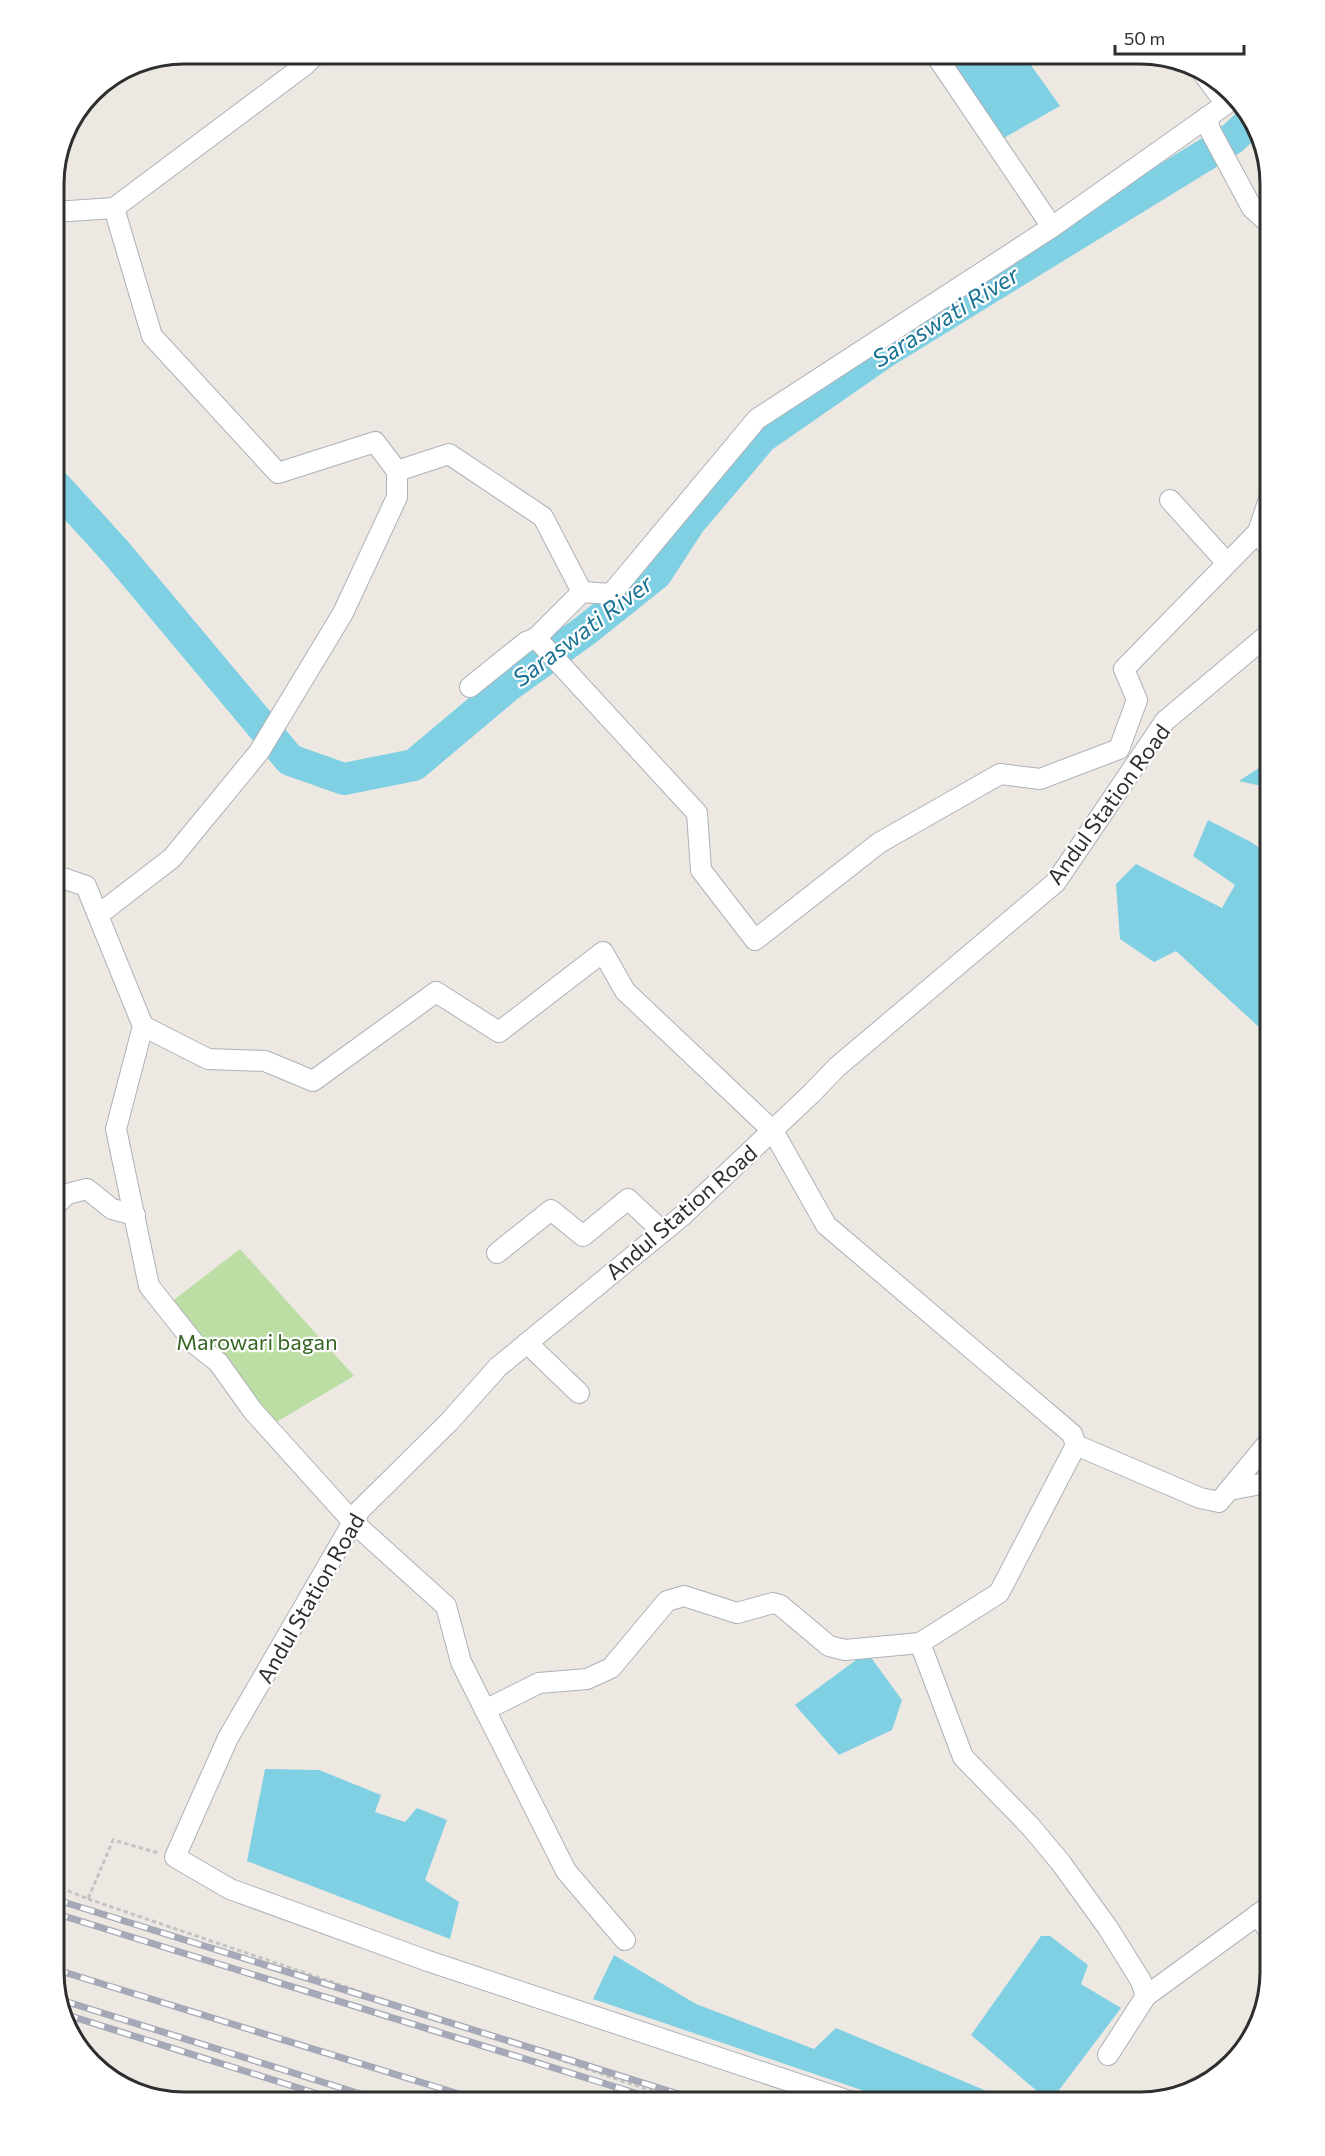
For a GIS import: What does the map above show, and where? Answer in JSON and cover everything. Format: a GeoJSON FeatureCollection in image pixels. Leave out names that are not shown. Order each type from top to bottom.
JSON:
{"type":"FeatureCollection","features":[{"type":"Feature","properties":{"kind":"street"},"geometry":{"type":"LineString","coordinates":[[65,211],[114,208],[305,65]]}},
{"type":"Feature","properties":{"kind":"street"},"geometry":{"type":"LineString","coordinates":[[942,65],[1052,226]]}},
{"type":"Feature","properties":{"kind":"street"},"geometry":{"type":"LineString","coordinates":[[470,687],[526,642],[536,639],[582,592],[611,594],[757,419],[1208,124],[1226,104],[1217,92]]}},
{"type":"Feature","properties":{"kind":"street"},"geometry":{"type":"LineString","coordinates":[[1208,124],[1252,208],[1260,215]]}},
{"type":"Feature","properties":{"kind":"street"},"geometry":{"type":"LineString","coordinates":[[98,915],[172,858],[260,752],[353,592],[397,497],[397,471],[375,442],[278,473],[152,336],[114,208]]}},
{"type":"Feature","properties":{"kind":"street"},"geometry":{"type":"LineString","coordinates":[[397,471],[448,454],[543,517],[582,592]]}},
{"type":"Feature","properties":{"kind":"street"},"geometry":{"type":"LineString","coordinates":[[1170,500],[1227,563]]}},
{"type":"Feature","properties":{"kind":"street"},"geometry":{"type":"LineString","coordinates":[[536,639],[696,813],[700,870],[755,940],[879,843],[1000,774],[1040,779],[1119,749],[1137,700],[1124,669],[1258,532],[1260,526]]}},
{"type":"Feature","properties":{"kind":"street","name":"Andul Station Road"},"geometry":{"type":"LineString","coordinates":[[175,1857],[228,1738],[360,1510],[449,1422],[498,1367],[663,1232],[773,1131],[837,1067],[1056,882],[1166,721],[1260,641]]}},
{"type":"Feature","properties":{"kind":"street"},"geometry":{"type":"LineString","coordinates":[[65,879],[86,886],[143,1026],[116,1129],[149,1286],[195,1344],[218,1362],[253,1411],[353,1522],[446,1606],[461,1662],[566,1871],[625,1940]]}},
{"type":"Feature","properties":{"kind":"street"},"geometry":{"type":"LineString","coordinates":[[143,1026],[208,1059],[265,1061],[314,1081],[436,992],[499,1032],[603,952],[625,991],[773,1131],[826,1225],[1072,1434],[1076,1445],[1200,1498],[1219,1502],[1260,1453]]}},
{"type":"Feature","properties":{"kind":"street"},"geometry":{"type":"LineString","coordinates":[[64,1197],[87,1189],[112,1209],[135,1215]]}},
{"type":"Feature","properties":{"kind":"street"},"geometry":{"type":"LineString","coordinates":[[497,1253],[551,1210],[583,1236],[628,1199],[663,1232]]}},
{"type":"Feature","properties":{"kind":"street"},"geometry":{"type":"LineString","coordinates":[[527,1343],[579,1393]]}},
{"type":"Feature","properties":{"kind":"street"},"geometry":{"type":"LineString","coordinates":[[485,1710],[538,1683],[587,1678],[611,1668],[667,1601],[677,1596],[684,1596],[737,1613],[773,1603],[780,1605],[830,1646],[845,1650],[920,1643],[999,1593],[1076,1445]]}},
{"type":"Feature","properties":{"kind":"street"},"geometry":{"type":"LineString","coordinates":[[1230,1490],[1260,1484]]}},
{"type":"Feature","properties":{"kind":"street"},"geometry":{"type":"LineString","coordinates":[[920,1643],[963,1757],[1031,1827],[1061,1863],[1108,1928],[1141,1981],[1146,1996]]}},
{"type":"Feature","properties":{"kind":"street"},"geometry":{"type":"LineString","coordinates":[[175,1857],[230,1889],[406,1953],[821,2092]]}},
{"type":"Feature","properties":{"kind":"street"},"geometry":{"type":"LineString","coordinates":[[1108,2055],[1146,1996],[1260,1913]]}},
{"type":"Feature","properties":{"kind":"path"},"geometry":{"type":"LineString","coordinates":[[88,1899],[113,1840],[175,1857]]}},
{"type":"Feature","properties":{"kind":"path"},"geometry":{"type":"LineString","coordinates":[[64,1889],[653,2091]]}},
{"type":"Feature","properties":{"kind":"green space","name":"Marowari bagan"},"geometry":{"type":"Polygon","coordinates":[[[240,1249],[354,1376],[268,1427],[166,1306],[240,1249]]]}},
{"type":"Feature","properties":{"kind":"water"},"geometry":{"type":"Polygon","coordinates":[[[952,65],[1031,65],[1060,106],[995,143],[952,65]]]}},
{"type":"Feature","properties":{"kind":"water"},"geometry":{"type":"Polygon","coordinates":[[[1260,767],[1260,786],[1239,781],[1260,767]]]}},
{"type":"Feature","properties":{"kind":"water"},"geometry":{"type":"Polygon","coordinates":[[[1208,820],[1260,848],[1260,1028],[1176,951],[1154,962],[1120,939],[1116,884],[1136,864],[1222,908],[1235,885],[1193,856],[1208,820]]]}},
{"type":"Feature","properties":{"kind":"water"},"geometry":{"type":"Polygon","coordinates":[[[867,1652],[902,1700],[892,1730],[839,1755],[795,1705],[867,1652]]]}},
{"type":"Feature","properties":{"kind":"water"},"geometry":{"type":"Polygon","coordinates":[[[265,1769],[319,1770],[381,1795],[375,1812],[405,1822],[417,1808],[447,1820],[425,1880],[459,1902],[450,1939],[247,1861],[265,1769]]]}},
{"type":"Feature","properties":{"kind":"water"},"geometry":{"type":"Polygon","coordinates":[[[1041,1936],[1050,1936],[1088,1965],[1081,1984],[1121,2008],[1058,2092],[1038,2092],[971,2035],[1041,1936]]]}},
{"type":"Feature","properties":{"kind":"water"},"geometry":{"type":"Polygon","coordinates":[[[614,1955],[696,2004],[814,2049],[836,2028],[989,2092],[867,2092],[593,1999],[614,1955]]]}},
{"type":"Feature","properties":{"kind":"waterway","name":"Saraswati River"},"geometry":{"type":"LineString","coordinates":[[65,496],[115,551],[290,760],[344,779],[414,765],[508,686],[586,630],[656,574],[690,522],[762,437],[886,351],[1233,138],[1245,126]]}},
{"type":"Feature","properties":{"kind":"railway"},"geometry":{"type":"LineString","coordinates":[[64,1902],[670,2092]]}},
{"type":"Feature","properties":{"kind":"railway"},"geometry":{"type":"LineString","coordinates":[[64,1916],[630,2091]]}},
{"type":"Feature","properties":{"kind":"railway"},"geometry":{"type":"LineString","coordinates":[[64,1972],[450,2091]]}},
{"type":"Feature","properties":{"kind":"railway"},"geometry":{"type":"LineString","coordinates":[[69,2003],[352,2091]]}},
{"type":"Feature","properties":{"kind":"railway"},"geometry":{"type":"LineString","coordinates":[[74,2017],[309,2091]]}}]}
